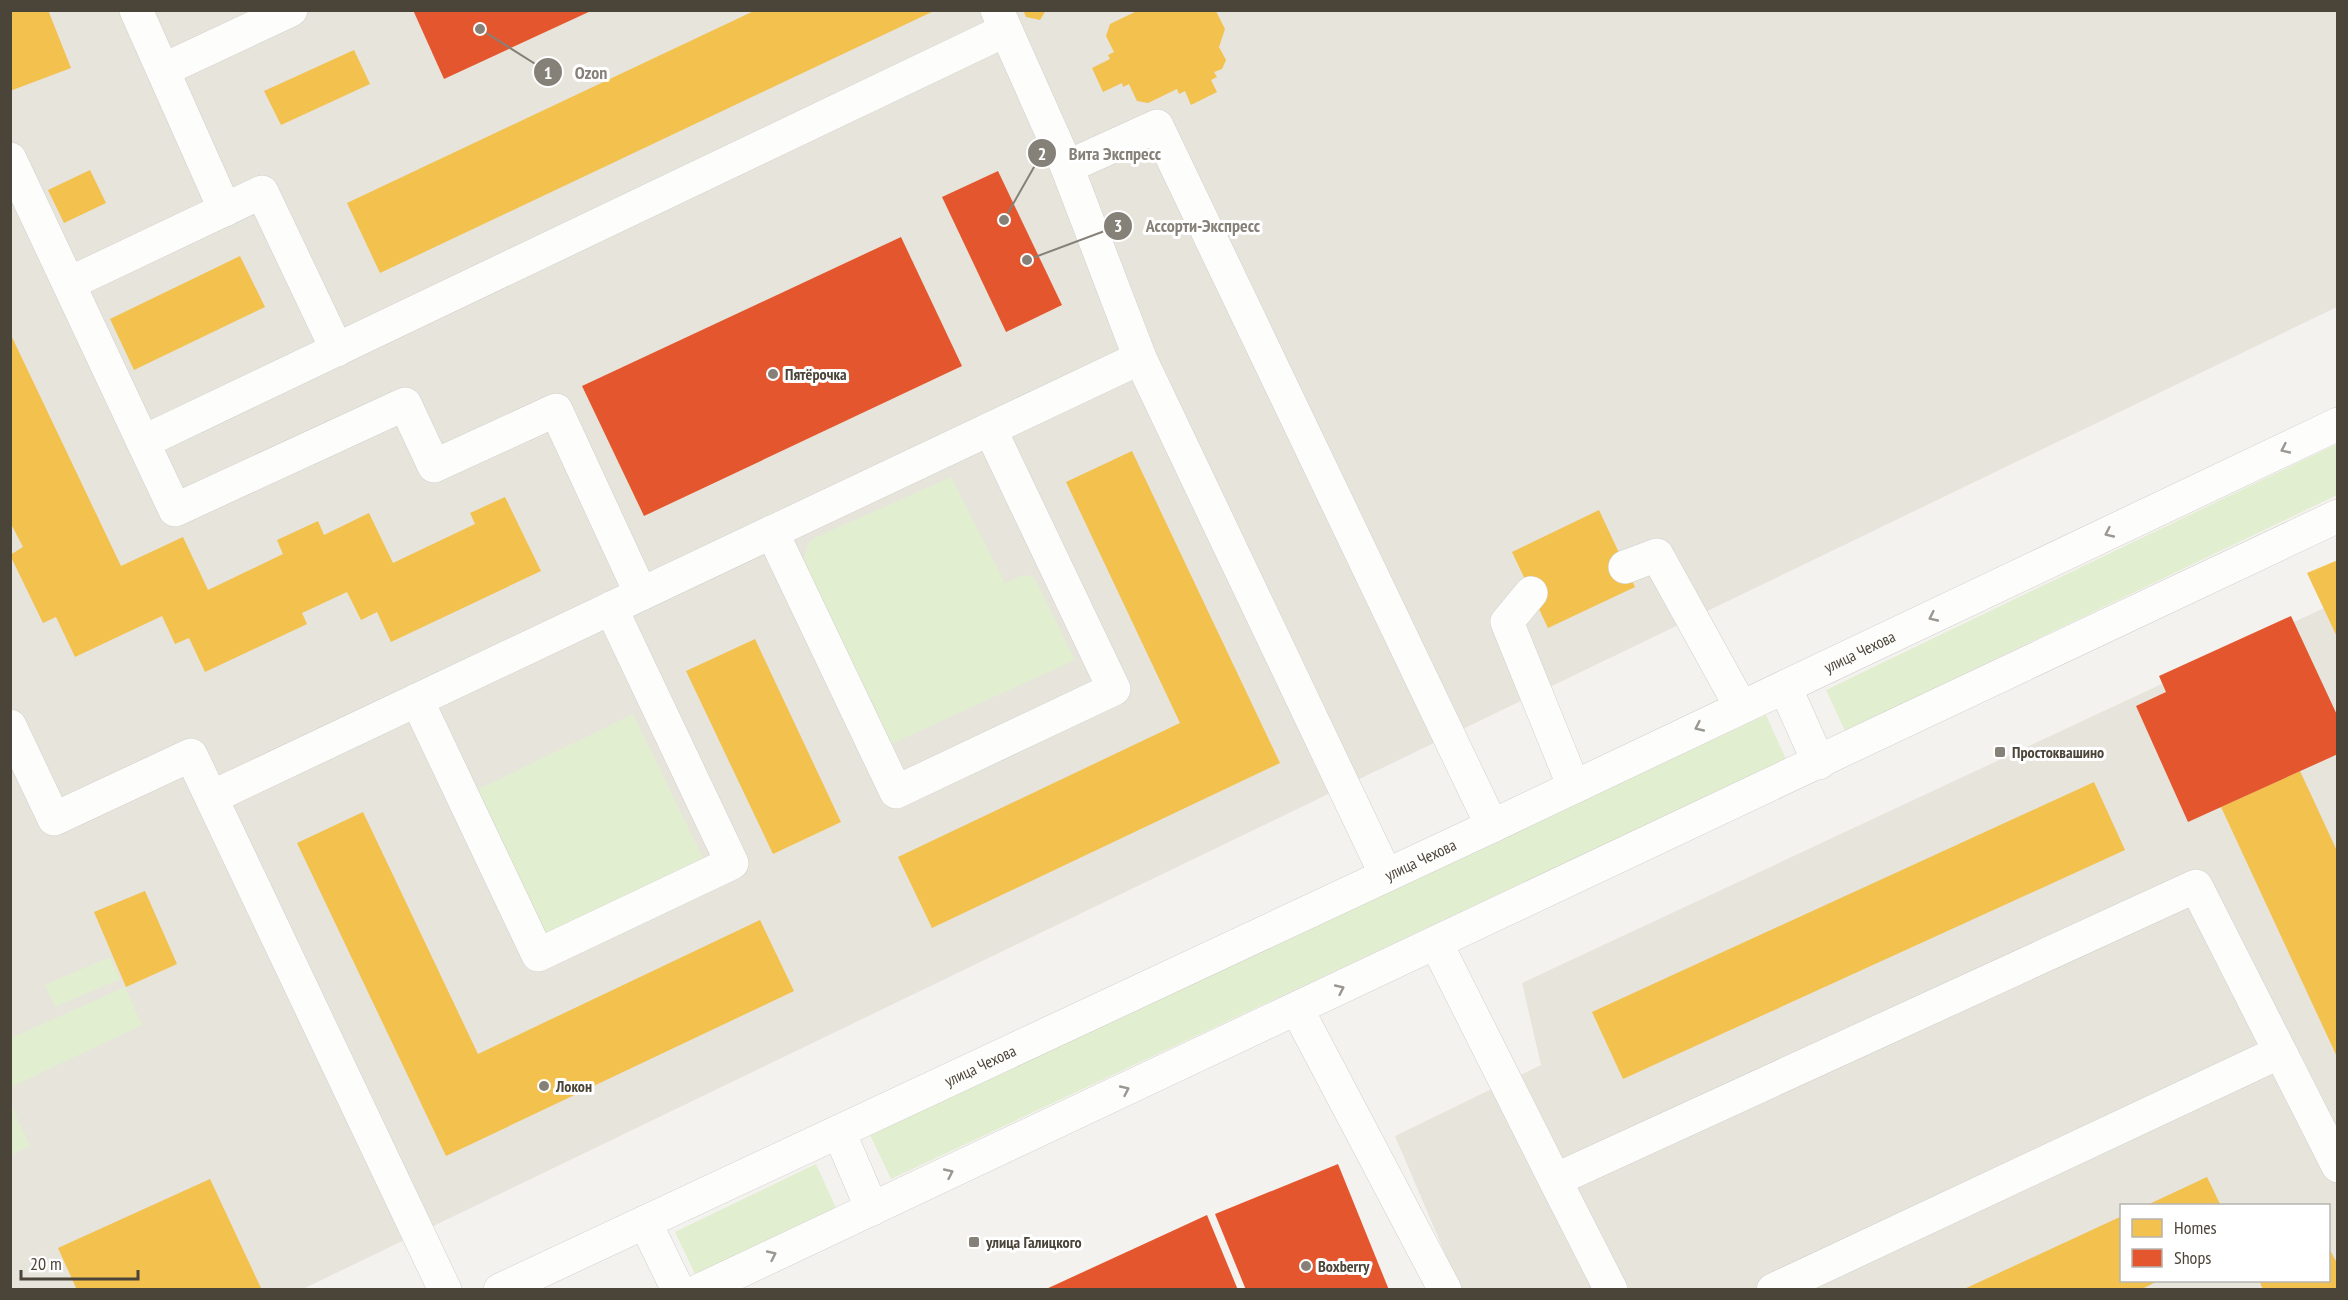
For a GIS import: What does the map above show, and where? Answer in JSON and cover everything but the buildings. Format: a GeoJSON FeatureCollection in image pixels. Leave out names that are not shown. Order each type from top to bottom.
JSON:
{"type":"FeatureCollection","features":[{"type":"Feature","properties":{"kind":"street"},"geometry":{"type":"LineString","coordinates":[[136,10],[225,210]]}},
{"type":"Feature","properties":{"kind":"street"},"geometry":{"type":"LineString","coordinates":[[162,70],[291,10]]}},
{"type":"Feature","properties":{"kind":"street"},"geometry":{"type":"LineString","coordinates":[[143,442],[337,350],[1001,20],[1067,167],[1140,358],[1386,875]]}},
{"type":"Feature","properties":{"kind":"street"},"geometry":{"type":"LineString","coordinates":[[1067,167],[1157,126],[1492,826]]}},
{"type":"Feature","properties":{"kind":"street"},"geometry":{"type":"LineString","coordinates":[[10,159],[175,510],[405,404],[434,466],[556,410],[641,594]]}},
{"type":"Feature","properties":{"kind":"street"},"geometry":{"type":"LineString","coordinates":[[70,283],[262,192],[337,350]]}},
{"type":"Feature","properties":{"kind":"street"},"geometry":{"type":"LineString","coordinates":[[212,797],[1140,358]]}},
{"type":"Feature","properties":{"kind":"street","name":"улица Чехова"},"geometry":{"type":"LineString","coordinates":[[501,1290],[1492,826],[2337,424]]}},
{"type":"Feature","properties":{"kind":"street"},"geometry":{"type":"LineString","coordinates":[[772,532],[896,792],[1114,689],[990,429]]}},
{"type":"Feature","properties":{"kind":"street"},"geometry":{"type":"LineString","coordinates":[[723,1285],[872,1209],[2337,516]]}},
{"type":"Feature","properties":{"kind":"street"},"geometry":{"type":"LineString","coordinates":[[1625,567],[1657,555],[1741,707]]}},
{"type":"Feature","properties":{"kind":"street"},"geometry":{"type":"LineString","coordinates":[[1531,593],[1507,622],[1574,787]]}},
{"type":"Feature","properties":{"kind":"street"},"geometry":{"type":"LineString","coordinates":[[417,700],[538,955],[581,935],[732,863],[611,608]]}},
{"type":"Feature","properties":{"kind":"street"},"geometry":{"type":"LineString","coordinates":[[1785,687],[1819,763]]}},
{"type":"Feature","properties":{"kind":"street"},"geometry":{"type":"LineString","coordinates":[[10,726],[54,819],[191,755],[445,1290]]}},
{"type":"Feature","properties":{"kind":"street"},"geometry":{"type":"LineString","coordinates":[[1555,1179],[2196,886],[2337,1166]]}},
{"type":"Feature","properties":{"kind":"street"},"geometry":{"type":"LineString","coordinates":[[1436,943],[1611,1290]]}},
{"type":"Feature","properties":{"kind":"street"},"geometry":{"type":"LineString","coordinates":[[1297,1009],[1445,1290]]}},
{"type":"Feature","properties":{"kind":"street"},"geometry":{"type":"LineString","coordinates":[[1773,1290],[2280,1052]]}},
{"type":"Feature","properties":{"kind":"street"},"geometry":{"type":"LineString","coordinates":[[839,1132],[872,1209]]}},
{"type":"Feature","properties":{"kind":"street"},"geometry":{"type":"LineString","coordinates":[[645,1222],[678,1290]]}},
{"type":"Feature","properties":{"kind":"shaded area"},"geometry":{"type":"Polygon","coordinates":[[[10,11],[2337,11],[2337,307],[303,1289],[11,1289],[10,11]]]}},
{"type":"Feature","properties":{"kind":"shaded area"},"geometry":{"type":"Polygon","coordinates":[[[2337,602],[2337,1289],[1460,1289],[1395,1136],[1541,1065],[1522,983],[2337,602]]]}},
{"type":"Feature","properties":{"kind":"green space"},"geometry":{"type":"Polygon","coordinates":[[[2337,444],[2337,495],[1845,731],[1826,690],[2337,444]]]}},
{"type":"Feature","properties":{"kind":"green space"},"geometry":{"type":"Polygon","coordinates":[[[951,477],[1005,583],[1023,575],[1034,577],[1075,660],[889,745],[803,560],[810,540],[951,477]]]}},
{"type":"Feature","properties":{"kind":"green space"},"geometry":{"type":"Polygon","coordinates":[[[633,714],[703,858],[545,935],[475,791],[633,714]]]}},
{"type":"Feature","properties":{"kind":"green space"},"geometry":{"type":"Polygon","coordinates":[[[1766,715],[1786,759],[891,1179],[870,1135],[1766,715]]]}},
{"type":"Feature","properties":{"kind":"green space"},"geometry":{"type":"Polygon","coordinates":[[[110,957],[120,979],[55,1007],[45,985],[110,957]]]}},
{"type":"Feature","properties":{"kind":"green space"},"geometry":{"type":"Polygon","coordinates":[[[125,987],[142,1025],[11,1087],[11,1038],[125,987]]]}},
{"type":"Feature","properties":{"kind":"green space"},"geometry":{"type":"Polygon","coordinates":[[[10,1102],[30,1146],[11,1155],[10,1155],[10,1102]]]}},
{"type":"Feature","properties":{"kind":"green space"},"geometry":{"type":"Polygon","coordinates":[[[816,1164],[836,1208],[696,1276],[675,1232],[816,1164]]]}},
{"type":"Feature","properties":{"kind":"place","name":"Ozon"},"geometry":{"type":"Point","coordinates":[480,29]}},
{"type":"Feature","properties":{"kind":"place","name":"Вита Экспресс"},"geometry":{"type":"Point","coordinates":[1004,220]}},
{"type":"Feature","properties":{"kind":"place","name":"Ассорти-Экспресс"},"geometry":{"type":"Point","coordinates":[1027,260]}},
{"type":"Feature","properties":{"kind":"place","name":"Пятёрочка"},"geometry":{"type":"Point","coordinates":[773,374]}},
{"type":"Feature","properties":{"kind":"place","name":"Простоквашино"},"geometry":{"type":"Point","coordinates":[2000,752]}},
{"type":"Feature","properties":{"kind":"place","name":"Локон"},"geometry":{"type":"Point","coordinates":[544,1086]}},
{"type":"Feature","properties":{"kind":"place","name":"улица Галицкого"},"geometry":{"type":"Point","coordinates":[974,1242]}},
{"type":"Feature","properties":{"kind":"place","name":"Boxberry"},"geometry":{"type":"Point","coordinates":[1306,1266]}}]}
